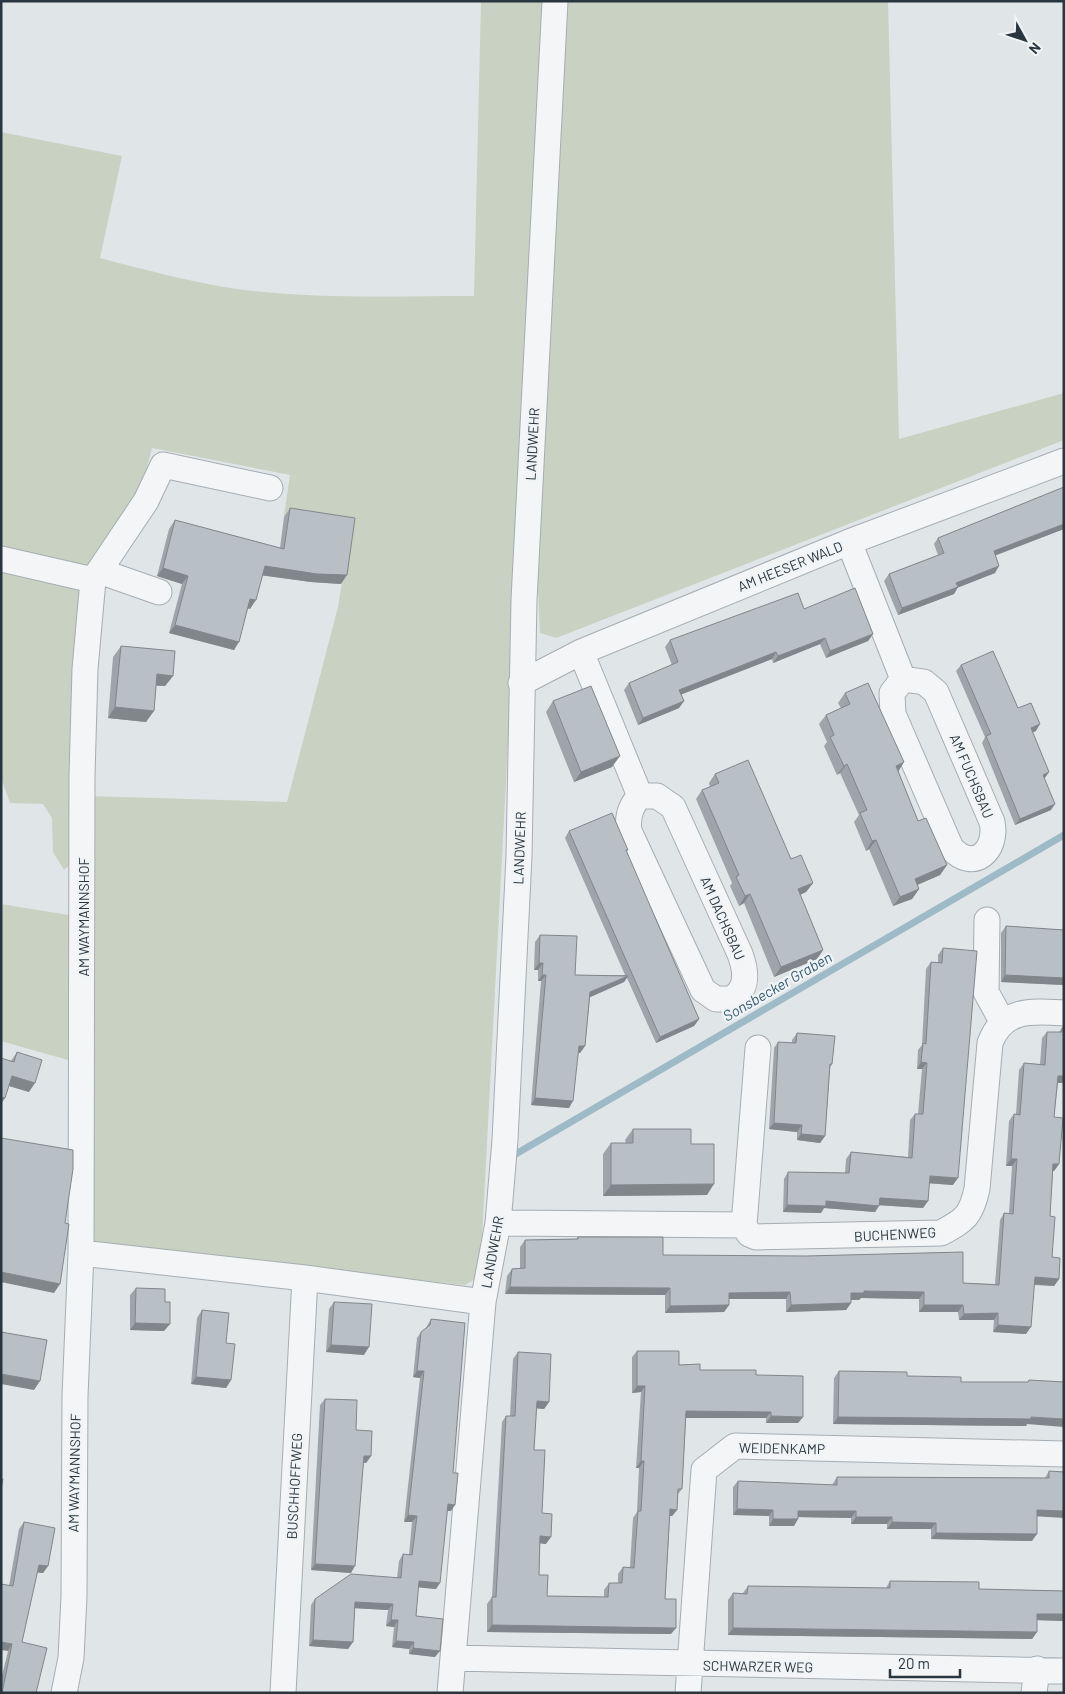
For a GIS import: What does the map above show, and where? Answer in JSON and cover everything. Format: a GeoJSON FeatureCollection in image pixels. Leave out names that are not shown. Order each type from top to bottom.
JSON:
{"type":"FeatureCollection","features":[{"type":"Feature","properties":{"kind":"street","name":"LANDWEHR"},"geometry":{"type":"LineString","coordinates":[[450,1693],[483,1302],[498,1223],[505,1140],[519,856],[524,600],[555,1]]}},
{"type":"Feature","properties":{"kind":"street","name":"AM HEESER WALD"},"geometry":{"type":"LineString","coordinates":[[521,683],[581,652],[848,542],[1064,461]]}},
{"type":"Feature","properties":{"kind":"street"},"geometry":{"type":"LineString","coordinates":[[96,576],[146,501],[163,465],[270,488]]}},
{"type":"Feature","properties":{"kind":"street"},"geometry":{"type":"LineString","coordinates":[[848,542],[903,679]]}},
{"type":"Feature","properties":{"kind":"street"},"geometry":{"type":"LineString","coordinates":[[1,559],[96,576],[159,592]]}},
{"type":"Feature","properties":{"kind":"street","name":"AM WAYMANNSHOF"},"geometry":{"type":"LineString","coordinates":[[64,1693],[71,1658],[74,1596],[75,1396],[81,1253],[82,776],[85,669],[96,576]]}},
{"type":"Feature","properties":{"kind":"street"},"geometry":{"type":"LineString","coordinates":[[581,652],[640,796]]}},
{"type":"Feature","properties":{"kind":"street","name":"AM FUCHSBAU"},"geometry":{"type":"LineString","coordinates":[[910,678],[924,682],[936,692],[992,822],[993,840],[986,853],[980,857],[967,857],[951,848],[893,714],[892,692],[903,679],[910,678]]}},
{"type":"Feature","properties":{"kind":"street","name":"AM DACHSBAU"},"geometry":{"type":"LineString","coordinates":[[640,796],[658,796],[673,808],[724,920],[745,971],[741,990],[732,999],[716,1000],[703,990],[629,831],[629,815],[633,803],[640,796]]}},
{"type":"Feature","properties":{"kind":"street"},"geometry":{"type":"LineString","coordinates":[[987,920],[986,992],[1002,1023],[1022,1013],[1064,1013]]}},
{"type":"Feature","properties":{"kind":"street","name":"BUCHENWEG"},"geometry":{"type":"LineString","coordinates":[[744,1225],[749,1234],[756,1237],[941,1233],[957,1224],[972,1209],[977,1189],[990,1043],[994,1031],[1002,1023]]}},
{"type":"Feature","properties":{"kind":"street"},"geometry":{"type":"LineString","coordinates":[[498,1223],[744,1225],[758,1048]]}},
{"type":"Feature","properties":{"kind":"street"},"geometry":{"type":"LineString","coordinates":[[81,1253],[305,1278],[483,1302]]}},
{"type":"Feature","properties":{"kind":"street","name":"BUSCHHOFFWEG"},"geometry":{"type":"LineString","coordinates":[[283,1693],[305,1278]]}},
{"type":"Feature","properties":{"kind":"street","name":"WEIDENKAMP"},"geometry":{"type":"LineString","coordinates":[[688,1693],[704,1470],[734,1446],[1064,1454]]}},
{"type":"Feature","properties":{"kind":"street","name":"SCHWARZER WEG"},"geometry":{"type":"LineString","coordinates":[[453,1658],[691,1665],[1035,1681],[1064,1671]]}},
{"type":"Feature","properties":{"kind":"green space"},"geometry":{"type":"Polygon","coordinates":[[[481,1],[547,1],[480,1276],[465,1285],[101,1247],[89,1240],[88,796],[287,802],[338,607],[351,526],[284,516],[290,475],[152,448],[138,502],[94,567],[1,548],[1,132],[122,156],[100,258],[195,281],[280,294],[391,297],[474,296],[481,1]]]}},
{"type":"Feature","properties":{"kind":"green space"},"geometry":{"type":"Polygon","coordinates":[[[561,1],[888,1],[899,439],[1064,393],[1064,440],[556,638],[540,633],[535,530],[561,1]]]}},
{"type":"Feature","properties":{"kind":"green space"},"geometry":{"type":"Polygon","coordinates":[[[1,565],[70,579],[84,596],[70,865],[64,870],[53,852],[52,818],[43,804],[10,803],[1,778],[1,565]]]}},
{"type":"Feature","properties":{"kind":"green space"},"geometry":{"type":"Polygon","coordinates":[[[1,904],[75,916],[75,1062],[1,1041],[1,904]]]}},
{"type":"Feature","properties":{"kind":"building"},"geometry":{"type":"Polygon","coordinates":[[[1064,487],[1064,524],[994,551],[999,566],[956,583],[958,587],[902,608],[889,574],[944,553],[938,538],[1064,487]]]}},
{"type":"Feature","properties":{"kind":"building"},"geometry":{"type":"Polygon","coordinates":[[[290,508],[355,518],[347,575],[317,574],[265,566],[256,600],[250,599],[239,642],[175,625],[188,576],[163,568],[175,520],[284,549],[290,508]]]}},
{"type":"Feature","properties":{"kind":"building"},"geometry":{"type":"Polygon","coordinates":[[[855,588],[873,634],[830,651],[825,638],[778,656],[776,652],[679,690],[684,701],[643,718],[629,683],[678,662],[670,640],[798,593],[804,609],[855,588]]]}},
{"type":"Feature","properties":{"kind":"building"},"geometry":{"type":"Polygon","coordinates":[[[121,646],[175,651],[173,676],[157,674],[154,711],[115,707],[121,646]]]}},
{"type":"Feature","properties":{"kind":"building"},"geometry":{"type":"Polygon","coordinates":[[[993,651],[1018,708],[1031,703],[1040,724],[1031,728],[1049,772],[1043,775],[1055,804],[1020,819],[986,736],[991,734],[961,665],[993,651]]]}},
{"type":"Feature","properties":{"kind":"building"},"geometry":{"type":"Polygon","coordinates":[[[868,683],[904,762],[896,766],[918,821],[926,818],[947,865],[915,879],[919,889],[900,897],[876,840],[872,841],[860,813],[867,810],[847,764],[844,766],[830,737],[834,735],[826,715],[850,704],[845,693],[868,683]]]}},
{"type":"Feature","properties":{"kind":"building"},"geometry":{"type":"Polygon","coordinates":[[[591,686],[620,756],[581,772],[553,701],[591,686]]]}},
{"type":"Feature","properties":{"kind":"building"},"geometry":{"type":"Polygon","coordinates":[[[748,760],[791,859],[801,855],[813,883],[798,889],[823,950],[781,967],[750,894],[745,896],[736,877],[739,875],[702,790],[719,783],[715,774],[748,760]]]}},
{"type":"Feature","properties":{"kind":"building"},"geometry":{"type":"Polygon","coordinates":[[[612,813],[699,1019],[660,1037],[569,831],[612,813]]]}},
{"type":"Feature","properties":{"kind":"building"},"geometry":{"type":"Polygon","coordinates":[[[1006,926],[1064,930],[1064,978],[1005,975],[1006,926]]]}},
{"type":"Feature","properties":{"kind":"building"},"geometry":{"type":"Polygon","coordinates":[[[540,935],[577,936],[575,975],[628,976],[590,992],[585,1046],[579,1046],[573,1101],[535,1098],[546,975],[542,975],[543,963],[539,963],[540,935]]]}},
{"type":"Feature","properties":{"kind":"building"},"geometry":{"type":"Polygon","coordinates":[[[943,948],[977,951],[958,1178],[930,1176],[928,1201],[880,1198],[879,1206],[826,1201],[826,1206],[787,1205],[788,1172],[849,1173],[851,1152],[912,1158],[915,1114],[923,1114],[927,1063],[921,1062],[923,1043],[926,1044],[931,962],[942,963],[943,948]]]}},
{"type":"Feature","properties":{"kind":"building"},"geometry":{"type":"Polygon","coordinates":[[[1062,1028],[1064,1028],[1064,1076],[1058,1076],[1054,1117],[1063,1118],[1059,1164],[1053,1164],[1050,1216],[1055,1217],[1052,1257],[1060,1258],[1059,1279],[1035,1277],[1031,1327],[998,1325],[998,1313],[964,1314],[963,1305],[924,1305],[924,1292],[864,1291],[864,1293],[851,1293],[851,1303],[791,1305],[790,1292],[729,1293],[729,1305],[670,1306],[670,1288],[510,1287],[512,1269],[525,1268],[525,1240],[578,1239],[578,1237],[663,1237],[663,1255],[806,1256],[963,1252],[963,1283],[999,1285],[1004,1213],[1013,1214],[1017,1159],[1011,1159],[1014,1114],[1020,1115],[1024,1063],[1045,1065],[1047,1032],[1062,1032],[1062,1028]]]}},
{"type":"Feature","properties":{"kind":"building"},"geometry":{"type":"Polygon","coordinates":[[[797,1033],[835,1036],[832,1064],[830,1064],[825,1136],[801,1134],[802,1125],[774,1123],[778,1042],[796,1043],[797,1033]]]}},
{"type":"Feature","properties":{"kind":"building"},"geometry":{"type":"Polygon","coordinates":[[[17,1052],[42,1060],[35,1083],[12,1076],[5,1098],[1,1097],[1,1058],[14,1062],[17,1052]]]}},
{"type":"Feature","properties":{"kind":"building"},"geometry":{"type":"Polygon","coordinates":[[[633,1129],[691,1129],[691,1144],[714,1144],[714,1184],[611,1185],[611,1143],[633,1143],[633,1129]]]}},
{"type":"Feature","properties":{"kind":"building"},"geometry":{"type":"Polygon","coordinates":[[[1,1138],[73,1150],[73,1169],[65,1223],[69,1224],[60,1284],[1,1272],[1,1138]]]}},
{"type":"Feature","properties":{"kind":"building"},"geometry":{"type":"Polygon","coordinates":[[[136,1288],[165,1289],[165,1302],[170,1302],[170,1324],[135,1323],[136,1288]]]}},
{"type":"Feature","properties":{"kind":"building"},"geometry":{"type":"Polygon","coordinates":[[[334,1302],[372,1304],[369,1347],[331,1345],[334,1302]]]}},
{"type":"Feature","properties":{"kind":"building"},"geometry":{"type":"Polygon","coordinates":[[[202,1310],[229,1313],[226,1343],[235,1344],[231,1380],[196,1377],[202,1310]]]}},
{"type":"Feature","properties":{"kind":"building"},"geometry":{"type":"Polygon","coordinates":[[[431,1319],[465,1323],[453,1473],[458,1473],[455,1505],[448,1504],[440,1583],[419,1581],[416,1616],[443,1619],[440,1651],[413,1648],[414,1642],[396,1641],[398,1620],[391,1620],[393,1604],[355,1602],[353,1642],[313,1640],[315,1599],[351,1574],[401,1578],[403,1554],[412,1555],[417,1516],[408,1515],[424,1371],[417,1371],[421,1332],[430,1325],[431,1319]]]}},
{"type":"Feature","properties":{"kind":"building"},"geometry":{"type":"Polygon","coordinates":[[[1,1332],[47,1340],[40,1381],[1,1374],[1,1332]]]}},
{"type":"Feature","properties":{"kind":"building"},"geometry":{"type":"Polygon","coordinates":[[[637,1351],[679,1351],[679,1365],[700,1364],[700,1370],[756,1370],[756,1375],[803,1376],[803,1417],[771,1416],[771,1412],[686,1411],[682,1489],[678,1489],[677,1510],[670,1509],[665,1599],[676,1599],[676,1628],[492,1625],[492,1597],[496,1597],[506,1416],[515,1416],[518,1352],[551,1354],[549,1402],[537,1401],[534,1450],[545,1450],[542,1513],[552,1514],[551,1537],[540,1536],[539,1575],[548,1575],[547,1596],[608,1597],[609,1583],[622,1583],[623,1567],[634,1568],[638,1511],[641,1511],[644,1461],[641,1461],[645,1386],[637,1386],[637,1351]]]}},
{"type":"Feature","properties":{"kind":"building"},"geometry":{"type":"Polygon","coordinates":[[[839,1371],[907,1372],[907,1376],[961,1377],[961,1382],[1028,1382],[1029,1380],[1064,1382],[1064,1419],[1031,1417],[1031,1419],[838,1417],[839,1371]]]}},
{"type":"Feature","properties":{"kind":"building"},"geometry":{"type":"Polygon","coordinates":[[[325,1399],[357,1400],[356,1430],[372,1431],[371,1456],[364,1456],[355,1566],[315,1564],[325,1399]]]}},
{"type":"Feature","properties":{"kind":"building"},"geometry":{"type":"Polygon","coordinates":[[[1049,1471],[1064,1472],[1064,1511],[1037,1510],[1037,1534],[936,1533],[936,1523],[892,1522],[892,1517],[856,1517],[856,1511],[798,1511],[798,1519],[773,1519],[773,1510],[737,1509],[738,1481],[837,1485],[837,1477],[1049,1478],[1049,1471]]]}},
{"type":"Feature","properties":{"kind":"building"},"geometry":{"type":"Polygon","coordinates":[[[24,1522],[55,1528],[48,1566],[39,1565],[22,1642],[47,1648],[36,1693],[2,1693],[12,1644],[1,1642],[1,1584],[13,1586],[24,1522]]]}},
{"type":"Feature","properties":{"kind":"building"},"geometry":{"type":"Polygon","coordinates":[[[890,1581],[979,1582],[979,1589],[1064,1591],[1064,1614],[1037,1614],[1037,1632],[733,1628],[733,1593],[747,1594],[748,1586],[890,1588],[890,1581]]]}},
{"type":"Feature","properties":{"kind":"waterway","name":"Sonsbecker Graben"},"geometry":{"type":"LineString","coordinates":[[509,1158],[1064,835]]}}]}
